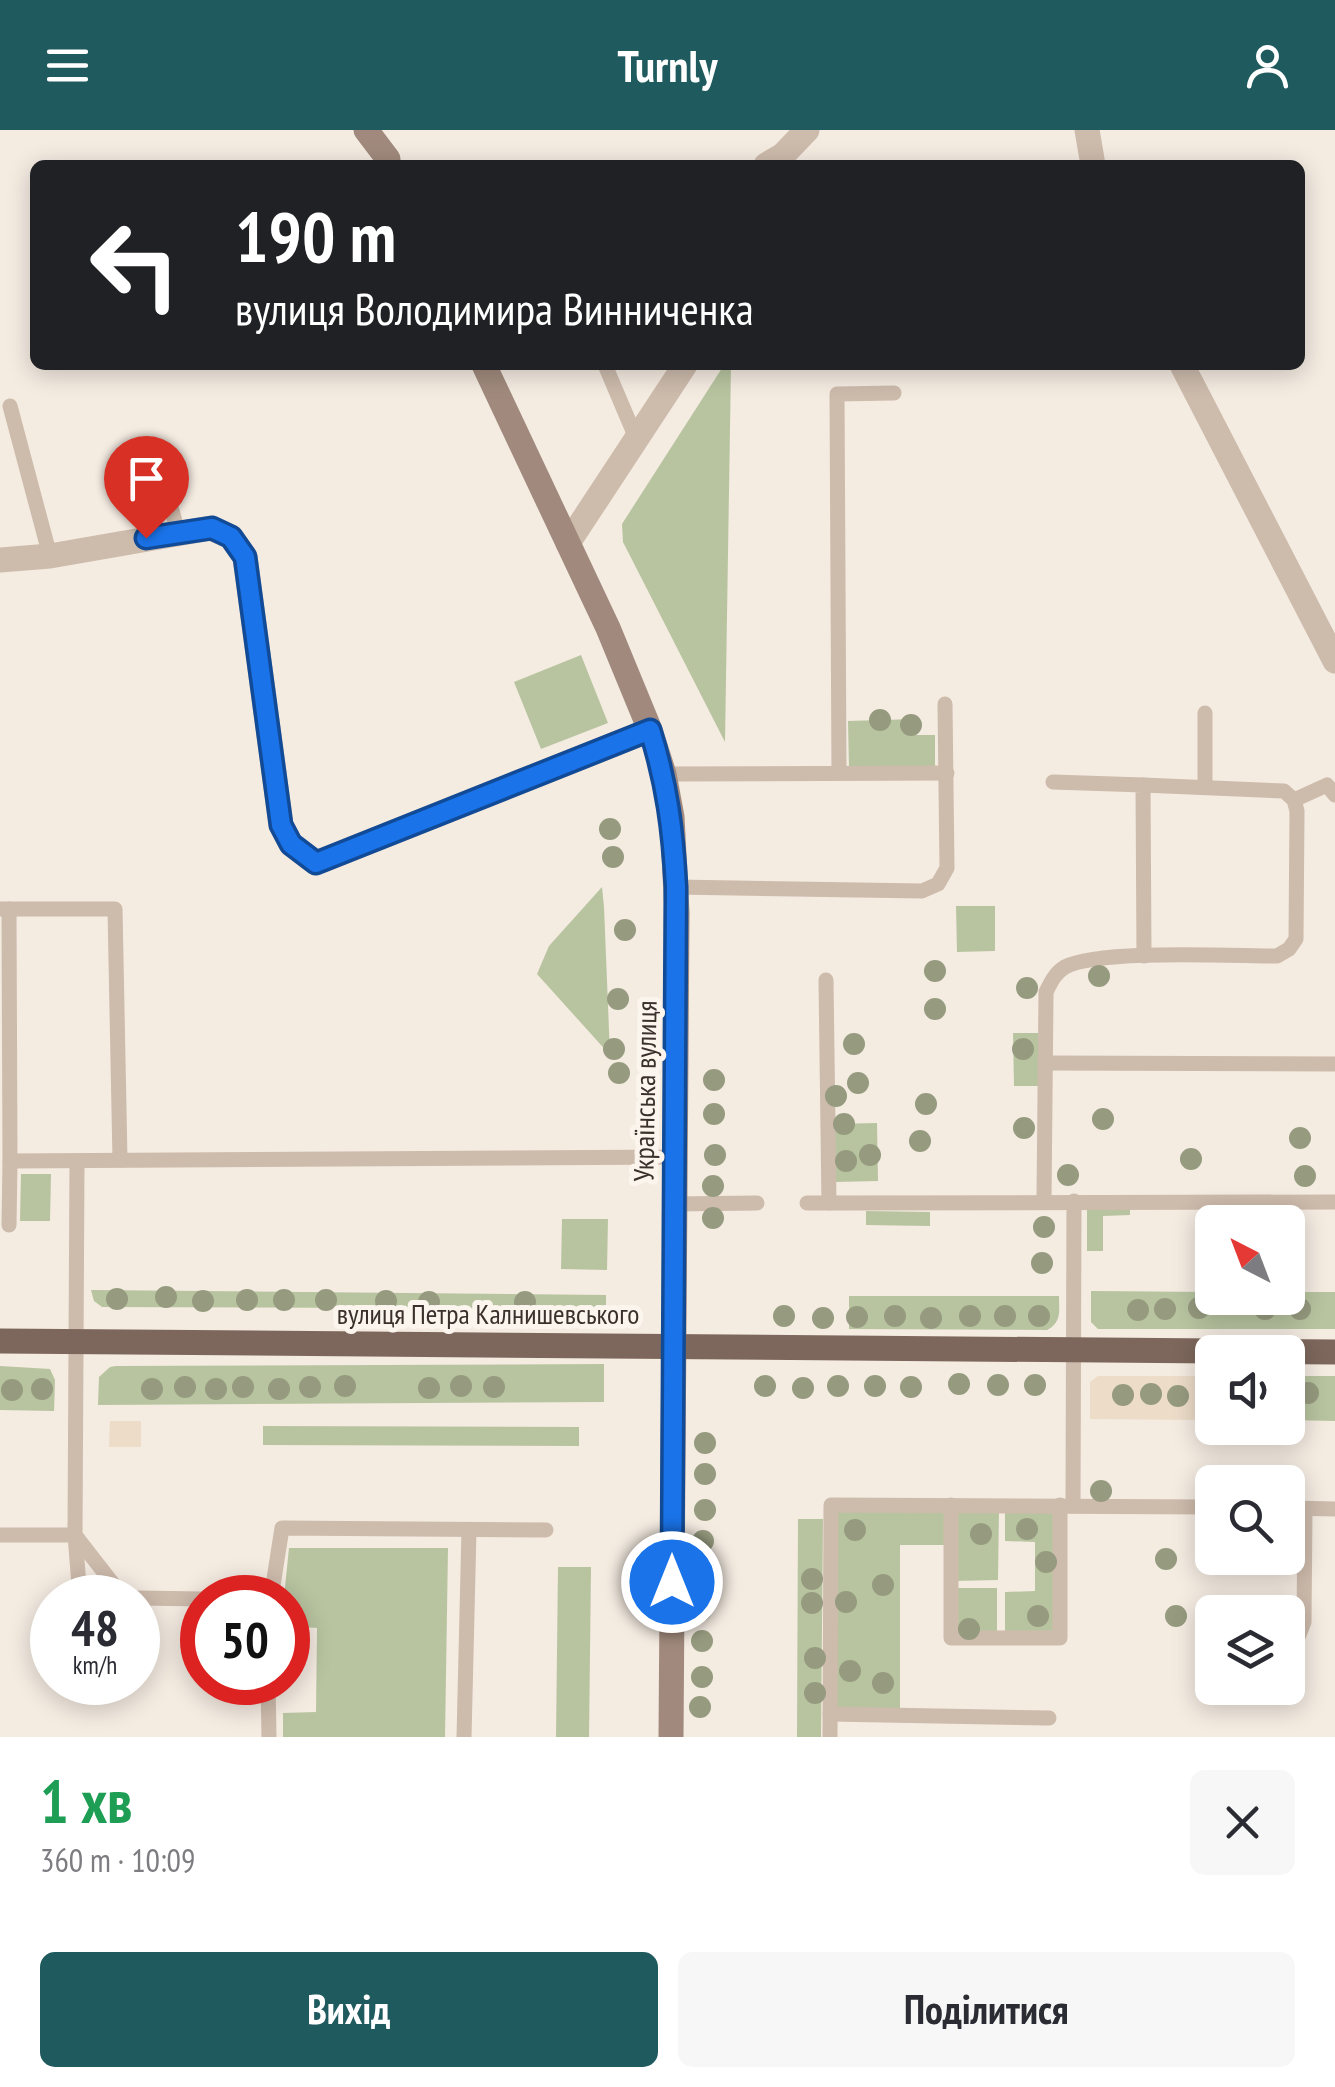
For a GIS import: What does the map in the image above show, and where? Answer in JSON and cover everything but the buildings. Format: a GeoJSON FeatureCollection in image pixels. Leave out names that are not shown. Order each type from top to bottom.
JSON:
{"type":"FeatureCollection","features":[{"type":"Feature","properties":{"kind":"main road"},"geometry":{"type":"LineString","coordinates":[[366,130],[388,160]]}},
{"type":"Feature","properties":{"kind":"main road"},"geometry":{"type":"LineString","coordinates":[[384,130],[389,160]]}},
{"type":"Feature","properties":{"kind":"main road","name":"Українська вулиця"},"geometry":{"type":"LineString","coordinates":[[486,370],[650,730],[672,817],[676,887],[676,1157],[671,1737]]}},
{"type":"Feature","properties":{"kind":"main road","name":"вулиця Петра Калнишевського"},"geometry":{"type":"LineString","coordinates":[[0,1341],[1335,1352]]}},
{"type":"Feature","properties":{"kind":"street"},"geometry":{"type":"LineString","coordinates":[[774,160],[807,130]]}},
{"type":"Feature","properties":{"kind":"street"},"geometry":{"type":"LineString","coordinates":[[1087,130],[1093,160]]}},
{"type":"Feature","properties":{"kind":"street"},"geometry":{"type":"LineString","coordinates":[[568,543],[681,370]]}},
{"type":"Feature","properties":{"kind":"street"},"geometry":{"type":"LineString","coordinates":[[1185,370],[1335,661]]}},
{"type":"Feature","properties":{"kind":"street"},"geometry":{"type":"LineString","coordinates":[[0,560],[50,556],[212,528],[231,537],[245,557],[281,825],[291,844],[316,863],[650,730]]}},
{"type":"Feature","properties":{"kind":"lane"},"geometry":{"type":"LineString","coordinates":[[608,370],[636,438]]}},
{"type":"Feature","properties":{"kind":"lane"},"geometry":{"type":"LineString","coordinates":[[839,774],[837,394],[894,393]]}},
{"type":"Feature","properties":{"kind":"lane"},"geometry":{"type":"LineString","coordinates":[[10,406],[50,556]]}},
{"type":"Feature","properties":{"kind":"lane"},"geometry":{"type":"LineString","coordinates":[[162,476],[178,532]]}},
{"type":"Feature","properties":{"kind":"lane"},"geometry":{"type":"LineString","coordinates":[[676,887],[922,891],[938,884],[947,868],[945,704]]}},
{"type":"Feature","properties":{"kind":"lane"},"geometry":{"type":"LineString","coordinates":[[1205,713],[1205,786]]}},
{"type":"Feature","properties":{"kind":"lane"},"geometry":{"type":"LineString","coordinates":[[664,774],[947,773]]}},
{"type":"Feature","properties":{"kind":"lane"},"geometry":{"type":"LineString","coordinates":[[1044,1202],[1046,992],[1061,969],[1076,963],[1144,956],[1277,956],[1289,950],[1296,939],[1297,812],[1294,800],[1284,790],[1052,782]]}},
{"type":"Feature","properties":{"kind":"lane"},"geometry":{"type":"LineString","coordinates":[[1143,785],[1144,956]]}},
{"type":"Feature","properties":{"kind":"lane"},"geometry":{"type":"LineString","coordinates":[[1294,800],[1327,785],[1335,795]]}},
{"type":"Feature","properties":{"kind":"lane"},"geometry":{"type":"LineString","coordinates":[[9,1225],[4,909],[116,909],[120,1160]]}},
{"type":"Feature","properties":{"kind":"lane"},"geometry":{"type":"LineString","coordinates":[[826,980],[829,1203]]}},
{"type":"Feature","properties":{"kind":"lane"},"geometry":{"type":"LineString","coordinates":[[1045,1063],[1335,1064]]}},
{"type":"Feature","properties":{"kind":"lane"},"geometry":{"type":"LineString","coordinates":[[10,1161],[676,1157]]}},
{"type":"Feature","properties":{"kind":"lane"},"geometry":{"type":"LineString","coordinates":[[78,1161],[75,1535],[78,1575]]}},
{"type":"Feature","properties":{"kind":"lane"},"geometry":{"type":"LineString","coordinates":[[807,1202],[1335,1202]]}},
{"type":"Feature","properties":{"kind":"lane"},"geometry":{"type":"LineString","coordinates":[[950,1505],[951,1638],[1060,1638],[1074,1350],[1074,1202]]}},
{"type":"Feature","properties":{"kind":"lane"},"geometry":{"type":"LineString","coordinates":[[674,1204],[757,1203]]}},
{"type":"Feature","properties":{"kind":"lane"},"geometry":{"type":"LineString","coordinates":[[830,1737],[831,1506],[1195,1507]]}},
{"type":"Feature","properties":{"kind":"lane"},"geometry":{"type":"LineString","coordinates":[[1305,1508],[1335,1509]]}},
{"type":"Feature","properties":{"kind":"lane"},"geometry":{"type":"LineString","coordinates":[[275,1575],[282,1528],[546,1530]]}},
{"type":"Feature","properties":{"kind":"lane"},"geometry":{"type":"LineString","coordinates":[[464,1737],[469,1530]]}},
{"type":"Feature","properties":{"kind":"lane"},"geometry":{"type":"LineString","coordinates":[[0,1534],[75,1535]]}},
{"type":"Feature","properties":{"kind":"lane"},"geometry":{"type":"LineString","coordinates":[[75,1535],[106,1575]]}},
{"type":"Feature","properties":{"kind":"lane"},"geometry":{"type":"LineString","coordinates":[[268,1705],[269,1737]]}},
{"type":"Feature","properties":{"kind":"lane"},"geometry":{"type":"LineString","coordinates":[[830,1714],[1049,1718]]}},
{"type":"Feature","properties":{"kind":"green space"},"geometry":{"type":"Polygon","coordinates":[[[721,370],[731,370],[725,742],[623,542],[622,524],[721,370]]]}},
{"type":"Feature","properties":{"kind":"green space"},"geometry":{"type":"Polygon","coordinates":[[[581,655],[608,723],[541,749],[514,682],[581,655]]]}},
{"type":"Feature","properties":{"kind":"green space"},"geometry":{"type":"Polygon","coordinates":[[[915,719],[916,735],[935,735],[935,766],[849,768],[848,721],[915,719]]]}},
{"type":"Feature","properties":{"kind":"green space"},"geometry":{"type":"Polygon","coordinates":[[[602,887],[610,1055],[537,974],[549,946],[602,887]]]}},
{"type":"Feature","properties":{"kind":"green space"},"geometry":{"type":"Polygon","coordinates":[[[956,906],[995,906],[995,951],[957,952],[956,906]]]}},
{"type":"Feature","properties":{"kind":"green space"},"geometry":{"type":"Polygon","coordinates":[[[1013,1033],[1038,1033],[1039,1086],[1014,1086],[1013,1033]]]}},
{"type":"Feature","properties":{"kind":"green space"},"geometry":{"type":"Polygon","coordinates":[[[877,1123],[878,1181],[835,1182],[834,1124],[877,1123]]]}},
{"type":"Feature","properties":{"kind":"green space"},"geometry":{"type":"Polygon","coordinates":[[[21,1174],[51,1174],[50,1221],[20,1221],[21,1174]]]}},
{"type":"Feature","properties":{"kind":"green space"},"geometry":{"type":"Polygon","coordinates":[[[1087,1203],[1130,1203],[1130,1215],[1103,1216],[1103,1251],[1087,1251],[1087,1203]]]}},
{"type":"Feature","properties":{"kind":"green space"},"geometry":{"type":"Polygon","coordinates":[[[866,1211],[930,1212],[930,1226],[866,1225],[866,1211]]]}},
{"type":"Feature","properties":{"kind":"green space"},"geometry":{"type":"Polygon","coordinates":[[[562,1219],[608,1219],[607,1270],[561,1269],[562,1219]]]}},
{"type":"Feature","properties":{"kind":"green space"},"geometry":{"type":"Polygon","coordinates":[[[91,1290],[606,1295],[606,1309],[102,1307],[94,1301],[91,1290]]]}},
{"type":"Feature","properties":{"kind":"green space"},"geometry":{"type":"Polygon","coordinates":[[[1091,1291],[1195,1292],[1195,1315],[1305,1315],[1305,1292],[1335,1292],[1335,1329],[1098,1329],[1091,1322],[1091,1291]]]}},
{"type":"Feature","properties":{"kind":"green space"},"geometry":{"type":"Polygon","coordinates":[[[849,1296],[1059,1296],[1059,1311],[1057,1320],[1047,1330],[849,1329],[849,1296]]]}},
{"type":"Feature","properties":{"kind":"green space"},"geometry":{"type":"Polygon","coordinates":[[[604,1364],[604,1402],[98,1405],[99,1377],[116,1366],[604,1364]]]}},
{"type":"Feature","properties":{"kind":"green space"},"geometry":{"type":"Polygon","coordinates":[[[0,1366],[50,1369],[55,1380],[54,1411],[0,1410],[0,1366]]]}},
{"type":"Feature","properties":{"kind":"green space"},"geometry":{"type":"Polygon","coordinates":[[[1305,1376],[1335,1376],[1335,1421],[1305,1420],[1305,1376]]]}},
{"type":"Feature","properties":{"kind":"green space"},"geometry":{"type":"Polygon","coordinates":[[[263,1426],[579,1427],[579,1446],[263,1445],[263,1426]]]}},
{"type":"Feature","properties":{"kind":"green space"},"geometry":{"type":"Polygon","coordinates":[[[1005,1508],[1057,1508],[1057,1634],[1005,1634],[1005,1592],[1035,1591],[1035,1542],[1005,1541],[1005,1508]]]}},
{"type":"Feature","properties":{"kind":"green space"},"geometry":{"type":"Polygon","coordinates":[[[955,1509],[999,1509],[998,1580],[954,1581],[955,1509]]]}},
{"type":"Feature","properties":{"kind":"green space"},"geometry":{"type":"Polygon","coordinates":[[[836,1510],[945,1510],[945,1545],[900,1545],[900,1708],[836,1708],[836,1510]]]}},
{"type":"Feature","properties":{"kind":"green space"},"geometry":{"type":"Polygon","coordinates":[[[798,1519],[823,1519],[821,1737],[797,1737],[798,1519]]]}},
{"type":"Feature","properties":{"kind":"green space"},"geometry":{"type":"Polygon","coordinates":[[[289,1548],[448,1548],[445,1737],[283,1737],[283,1713],[316,1712],[317,1628],[310,1628],[310,1575],[286,1575],[289,1548]]]}},
{"type":"Feature","properties":{"kind":"green space"},"geometry":{"type":"Polygon","coordinates":[[[558,1567],[591,1567],[589,1737],[556,1737],[558,1567]]]}},
{"type":"Feature","properties":{"kind":"green space"},"geometry":{"type":"Polygon","coordinates":[[[954,1588],[997,1588],[997,1635],[954,1635],[954,1588]]]}},
{"type":"Feature","properties":{"kind":"shaded area"},"geometry":{"type":"Polygon","coordinates":[[[1098,1376],[1195,1376],[1195,1420],[1090,1419],[1090,1382],[1098,1376]]]}},
{"type":"Feature","properties":{"kind":"shaded area"},"geometry":{"type":"Polygon","coordinates":[[[110,1421],[141,1421],[141,1447],[109,1447],[110,1421]]]}},
{"type":"Feature","properties":{"kind":"route"},"geometry":{"type":"LineString","coordinates":[[146,538],[212,528],[231,537],[245,557],[281,825],[291,844],[316,863],[650,730],[672,817],[676,887],[672,1582]]}}]}
